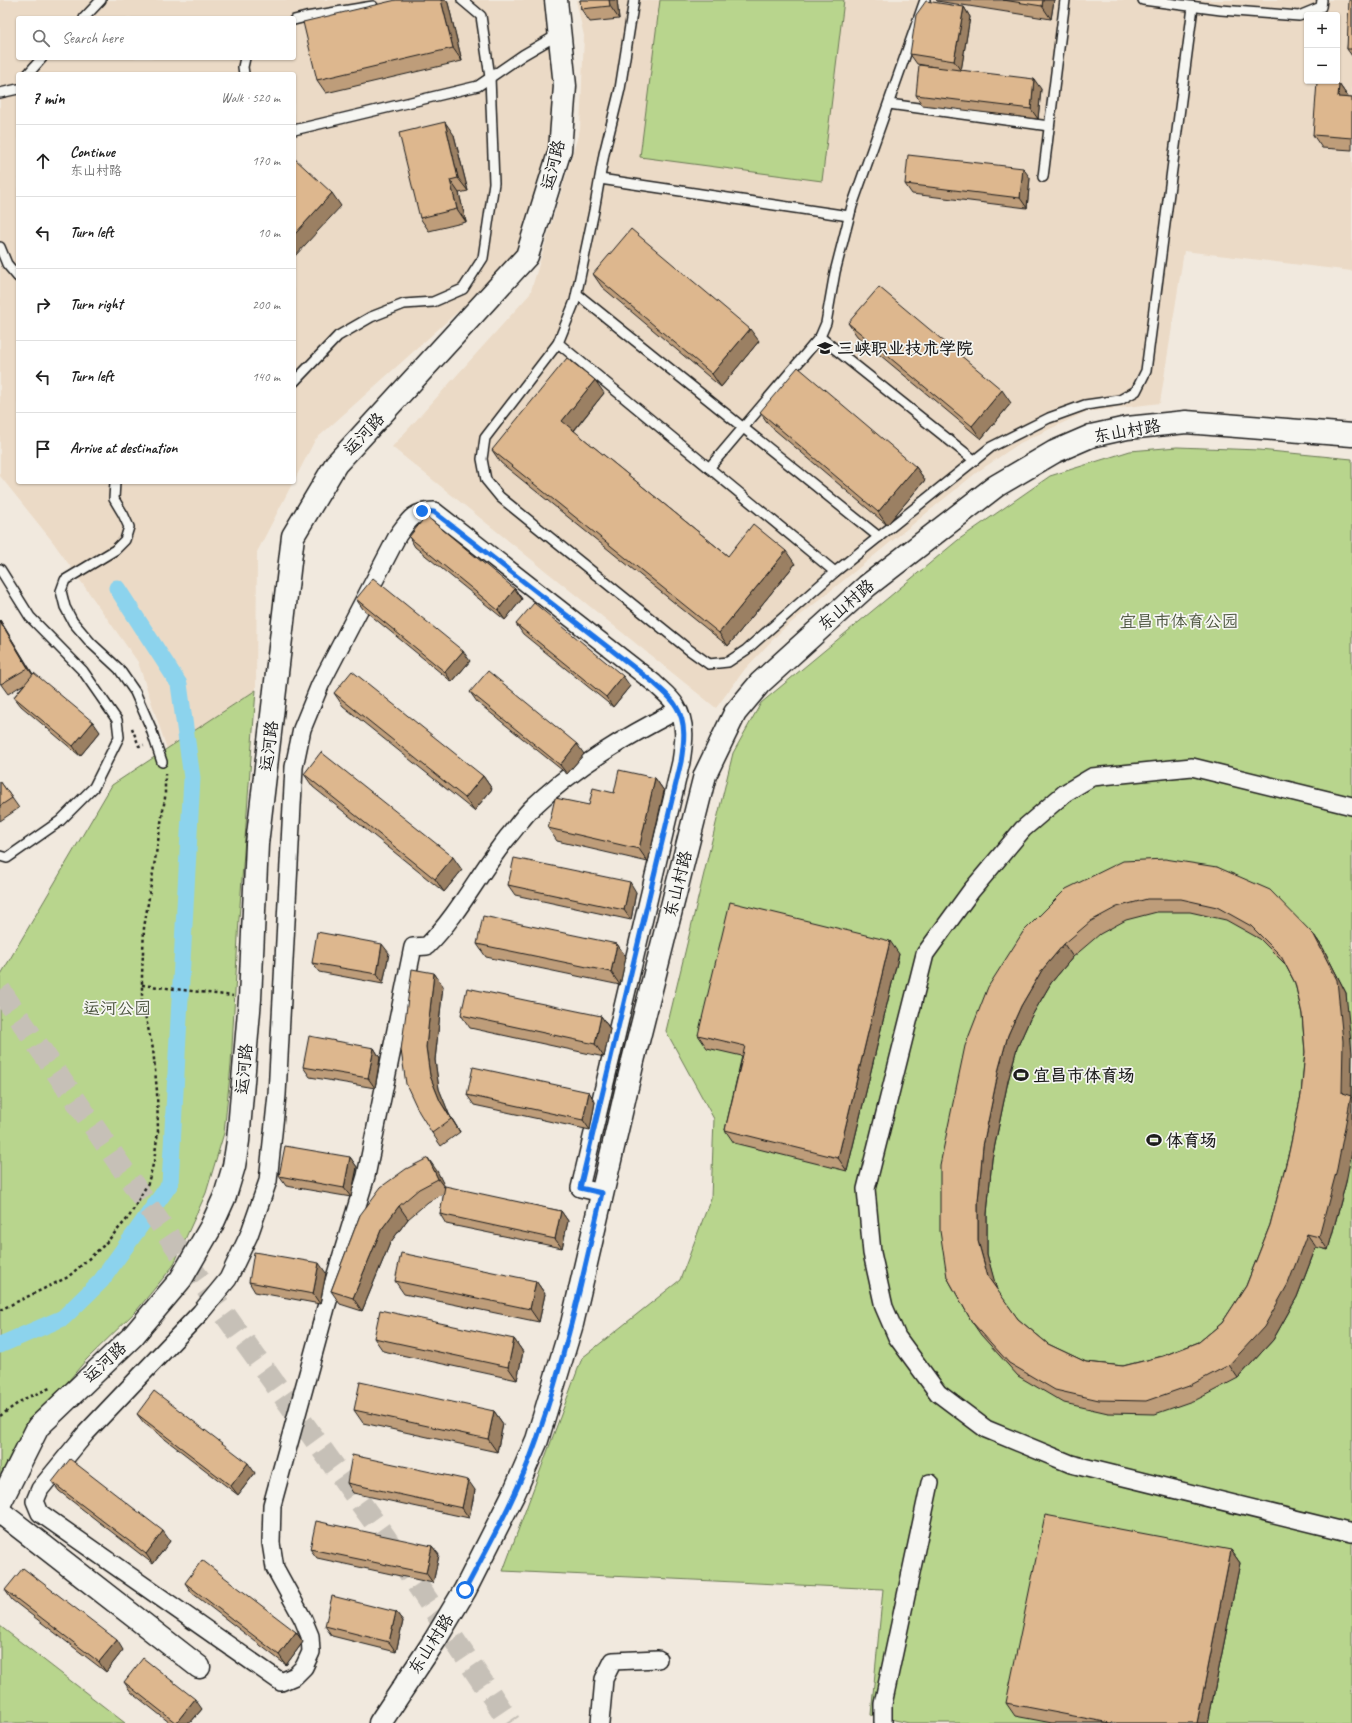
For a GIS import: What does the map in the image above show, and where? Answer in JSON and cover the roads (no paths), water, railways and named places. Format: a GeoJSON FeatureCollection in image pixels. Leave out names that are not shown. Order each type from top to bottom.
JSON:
{"type":"FeatureCollection","features":[{"type":"Feature","properties":{"kind":"street","name":"运河路"},"geometry":{"type":"LineString","coordinates":[[0,1504],[38,1427],[133,1336],[181,1279],[211,1227],[225,1196],[234,1166],[238,1141],[250,999],[257,844],[294,536],[336,464],[527,256],[560,150],[566,86],[556,0]]}},
{"type":"Feature","properties":{"kind":"street","name":"东山村路"},"geometry":{"type":"LineString","coordinates":[[380,1723],[435,1640],[465,1590],[514,1493],[537,1440],[572,1324],[632,1062],[705,776],[735,713],[760,683],[867,586],[996,486],[1054,452],[1091,436],[1127,428],[1186,422],[1352,435]]}},
{"type":"Feature","properties":{"kind":"street"},"geometry":{"type":"LineString","coordinates":[[602,1193],[580,1188],[681,762],[684,743],[684,724],[676,705],[654,683],[434,512],[422,511],[410,519],[398,535],[320,685],[302,729],[294,767],[277,1095],[268,1181],[249,1235],[228,1279],[201,1312],[86,1433],[40,1489],[35,1501],[40,1512],[58,1527],[281,1682],[296,1676],[304,1667],[311,1652],[310,1636],[303,1619],[275,1568],[271,1543],[272,1505],[327,1304],[366,1176],[413,947],[427,946],[443,930],[506,840],[534,806],[584,764],[634,733],[678,710]]}},
{"type":"Feature","properties":{"kind":"street"},"geometry":{"type":"LineString","coordinates":[[1352,806],[1192,767],[1092,777],[1065,793],[1023,829],[971,891],[925,954],[866,1189],[872,1253],[884,1307],[897,1337],[938,1393],[986,1429],[1071,1464],[1352,1533]]}},
{"type":"Feature","properties":{"kind":"street"},"geometry":{"type":"LineString","coordinates":[[883,1723],[883,1704],[930,1483]]}},
{"type":"Feature","properties":{"kind":"street"},"geometry":{"type":"LineString","coordinates":[[0,1512],[199,1667]]}},
{"type":"Feature","properties":{"kind":"street"},"geometry":{"type":"LineString","coordinates":[[600,1723],[604,1680],[613,1660],[658,1659]]}},
{"type":"Feature","properties":{"kind":"lane"},"geometry":{"type":"LineString","coordinates":[[86,16],[101,0]]}},
{"type":"Feature","properties":{"kind":"lane"},"geometry":{"type":"LineString","coordinates":[[296,380],[338,336],[371,316],[404,304],[433,302],[463,289],[483,258],[494,183],[490,78],[481,16],[462,0]]}},
{"type":"Feature","properties":{"kind":"lane"},"geometry":{"type":"LineString","coordinates":[[634,0],[620,88],[604,154],[576,301],[558,343],[485,438],[482,459],[486,480],[500,497],[688,649],[709,664],[728,662],[746,650],[835,572],[991,447],[1049,418],[1085,406],[1120,400],[1136,391],[1146,371],[1193,7]]}},
{"type":"Feature","properties":{"kind":"lane"},"geometry":{"type":"LineString","coordinates":[[709,468],[820,337],[826,323],[835,272],[849,216],[925,0]]}},
{"type":"Feature","properties":{"kind":"lane"},"geometry":{"type":"LineString","coordinates":[[1043,177],[1065,0]]}},
{"type":"Feature","properties":{"kind":"lane"},"geometry":{"type":"LineString","coordinates":[[1143,0],[1221,10],[1299,16],[1321,7],[1322,0]]}},
{"type":"Feature","properties":{"kind":"lane"},"geometry":{"type":"LineString","coordinates":[[296,20],[383,5]]}},
{"type":"Feature","properties":{"kind":"lane"},"geometry":{"type":"LineString","coordinates":[[296,130],[478,86],[523,55],[560,34]]}},
{"type":"Feature","properties":{"kind":"lane"},"geometry":{"type":"LineString","coordinates":[[30,72],[40,60]]}},
{"type":"Feature","properties":{"kind":"lane"},"geometry":{"type":"LineString","coordinates":[[244,72],[245,60]]}},
{"type":"Feature","properties":{"kind":"lane"},"geometry":{"type":"LineString","coordinates":[[0,93],[16,89]]}},
{"type":"Feature","properties":{"kind":"lane"},"geometry":{"type":"LineString","coordinates":[[889,104],[1049,126]]}},
{"type":"Feature","properties":{"kind":"lane"},"geometry":{"type":"LineString","coordinates":[[600,180],[849,216]]}},
{"type":"Feature","properties":{"kind":"lane"},"geometry":{"type":"LineString","coordinates":[[0,247],[7,264],[16,275]]}},
{"type":"Feature","properties":{"kind":"lane"},"geometry":{"type":"LineString","coordinates":[[577,294],[879,537]]}},
{"type":"Feature","properties":{"kind":"lane"},"geometry":{"type":"LineString","coordinates":[[820,337],[974,460]]}},
{"type":"Feature","properties":{"kind":"lane"},"geometry":{"type":"LineString","coordinates":[[558,343],[835,572]]}},
{"type":"Feature","properties":{"kind":"lane"},"geometry":{"type":"LineString","coordinates":[[114,484],[114,499],[129,527],[125,540],[115,550],[65,580],[61,591],[65,607],[73,622],[91,643],[119,669],[135,692],[150,726],[162,762]]}},
{"type":"Feature","properties":{"kind":"lane"},"geometry":{"type":"LineString","coordinates":[[0,569],[30,617],[83,671],[117,720],[118,737],[94,787],[60,821],[7,858],[0,856]]}},
{"type":"Feature","properties":{"kind":"waterway"},"geometry":{"type":"LineString","coordinates":[[0,1345],[63,1318],[101,1281],[170,1184],[192,778],[179,684],[117,588]]}},
{"type":"Feature","properties":{"kind":"tunnel"},"geometry":{"type":"LineString","coordinates":[[0,990],[177,1248],[385,1537],[510,1723]]}},
{"type":"Feature","properties":{"kind":"place","name":"三峡职业技术学院"},"geometry":{"type":"Point","coordinates":[825,348]}},
{"type":"Feature","properties":{"kind":"place","name":"宜昌市体育场"},"geometry":{"type":"Point","coordinates":[1021,1075]}},
{"type":"Feature","properties":{"kind":"place","name":"体育场"},"geometry":{"type":"Point","coordinates":[1154,1140]}},
{"type":"Feature","properties":{"kind":"park label","name":"宜昌市体育公园"},"geometry":{"type":"Point","coordinates":[1179,621]}},
{"type":"Feature","properties":{"kind":"park label","name":"运河公园"},"geometry":{"type":"Point","coordinates":[117,1008]}}]}
